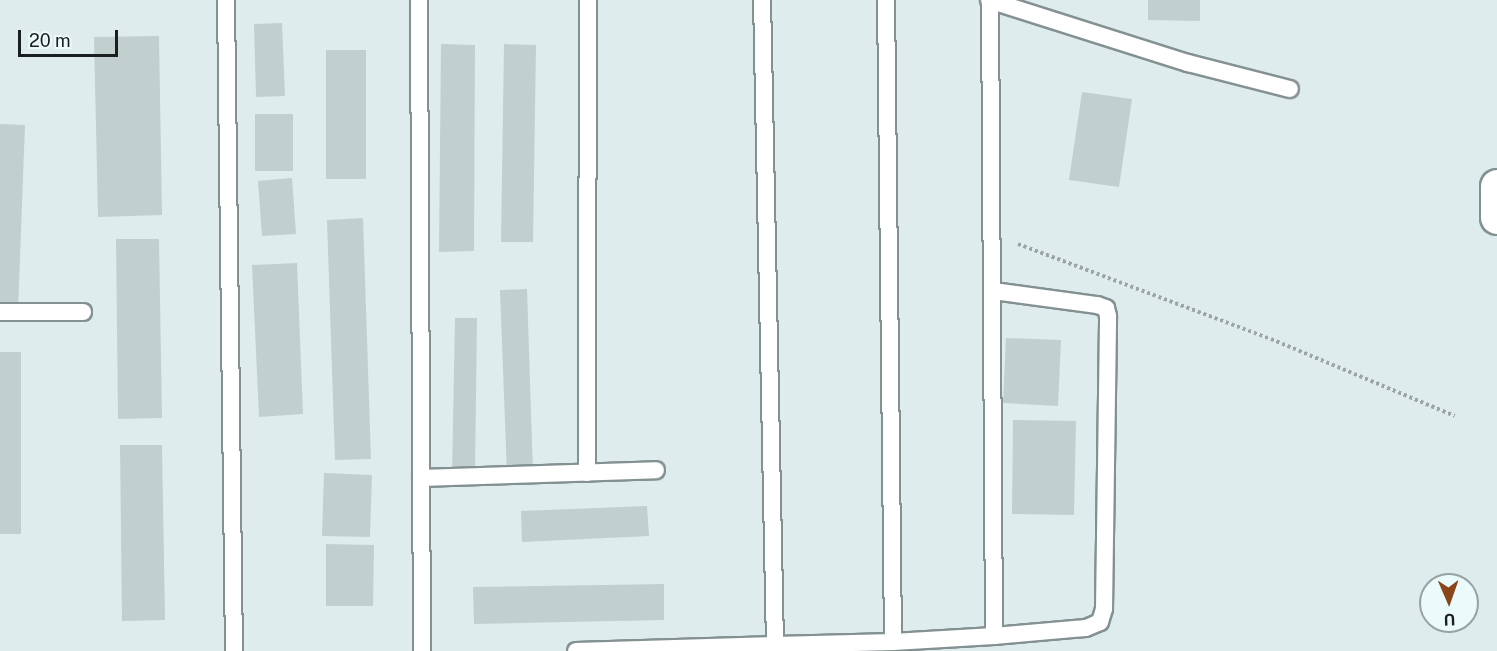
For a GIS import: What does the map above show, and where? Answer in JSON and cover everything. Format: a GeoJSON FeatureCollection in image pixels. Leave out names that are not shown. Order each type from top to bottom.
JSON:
{"type":"FeatureCollection","features":[{"type":"Feature","properties":{"kind":"street"},"geometry":{"type":"LineString","coordinates":[[1497,186],[1497,216]]}},
{"type":"Feature","properties":{"kind":"lane"},"geometry":{"type":"LineString","coordinates":[[226,0],[234,651]]}},
{"type":"Feature","properties":{"kind":"lane"},"geometry":{"type":"LineString","coordinates":[[419,0],[422,651]]}},
{"type":"Feature","properties":{"kind":"lane"},"geometry":{"type":"LineString","coordinates":[[586,473],[588,0]]}},
{"type":"Feature","properties":{"kind":"lane"},"geometry":{"type":"LineString","coordinates":[[762,0],[775,645]]}},
{"type":"Feature","properties":{"kind":"lane"},"geometry":{"type":"LineString","coordinates":[[885,0],[893,642]]}},
{"type":"Feature","properties":{"kind":"lane"},"geometry":{"type":"LineString","coordinates":[[994,636],[994,291],[990,0],[1188,63],[1290,89]]}},
{"type":"Feature","properties":{"kind":"lane"},"geometry":{"type":"LineString","coordinates":[[576,651],[893,642],[1086,628],[1100,622],[1104,609],[1108,328],[1106,308],[1097,304],[994,291]]}},
{"type":"Feature","properties":{"kind":"lane"},"geometry":{"type":"LineString","coordinates":[[0,312],[83,312]]}},
{"type":"Feature","properties":{"kind":"lane"},"geometry":{"type":"LineString","coordinates":[[421,478],[656,470]]}},
{"type":"Feature","properties":{"kind":"path"},"geometry":{"type":"LineString","coordinates":[[992,234],[1271,339],[1455,416]]}},
{"type":"Feature","properties":{"kind":"building"},"geometry":{"type":"Polygon","coordinates":[[[1148,0],[1200,0],[1200,21],[1148,20],[1148,0]]]}},
{"type":"Feature","properties":{"kind":"building"},"geometry":{"type":"Polygon","coordinates":[[[282,23],[285,96],[256,97],[254,24],[282,23]]]}},
{"type":"Feature","properties":{"kind":"building"},"geometry":{"type":"Polygon","coordinates":[[[159,36],[162,215],[98,217],[94,37],[159,36]]]}},
{"type":"Feature","properties":{"kind":"building"},"geometry":{"type":"Polygon","coordinates":[[[441,44],[475,45],[474,251],[439,252],[441,44]]]}},
{"type":"Feature","properties":{"kind":"building"},"geometry":{"type":"Polygon","coordinates":[[[504,44],[536,45],[533,242],[501,242],[504,44]]]}},
{"type":"Feature","properties":{"kind":"building"},"geometry":{"type":"Polygon","coordinates":[[[326,50],[366,50],[366,179],[326,179],[326,50]]]}},
{"type":"Feature","properties":{"kind":"building"},"geometry":{"type":"Polygon","coordinates":[[[1082,92],[1132,99],[1119,187],[1069,180],[1082,92]]]}},
{"type":"Feature","properties":{"kind":"building"},"geometry":{"type":"Polygon","coordinates":[[[255,114],[293,114],[293,171],[255,171],[255,114]]]}},
{"type":"Feature","properties":{"kind":"building"},"geometry":{"type":"Polygon","coordinates":[[[0,124],[25,125],[18,311],[0,310],[0,124]]]}},
{"type":"Feature","properties":{"kind":"building"},"geometry":{"type":"Polygon","coordinates":[[[292,178],[296,234],[262,236],[258,181],[292,178]]]}},
{"type":"Feature","properties":{"kind":"building"},"geometry":{"type":"Polygon","coordinates":[[[363,218],[371,459],[335,460],[327,220],[363,218]]]}},
{"type":"Feature","properties":{"kind":"building"},"geometry":{"type":"Polygon","coordinates":[[[116,239],[159,239],[162,418],[118,419],[116,239]]]}},
{"type":"Feature","properties":{"kind":"building"},"geometry":{"type":"Polygon","coordinates":[[[297,263],[303,414],[259,417],[252,265],[297,263]]]}},
{"type":"Feature","properties":{"kind":"building"},"geometry":{"type":"Polygon","coordinates":[[[527,289],[533,473],[507,474],[500,290],[527,289]]]}},
{"type":"Feature","properties":{"kind":"building"},"geometry":{"type":"Polygon","coordinates":[[[455,318],[477,318],[475,473],[452,473],[455,318]]]}},
{"type":"Feature","properties":{"kind":"building"},"geometry":{"type":"Polygon","coordinates":[[[1006,338],[1061,340],[1058,406],[1003,403],[1006,338]]]}},
{"type":"Feature","properties":{"kind":"building"},"geometry":{"type":"Polygon","coordinates":[[[0,352],[21,352],[21,534],[0,534],[0,352]]]}},
{"type":"Feature","properties":{"kind":"building"},"geometry":{"type":"Polygon","coordinates":[[[1013,420],[1076,421],[1074,515],[1012,514],[1013,420]]]}},
{"type":"Feature","properties":{"kind":"building"},"geometry":{"type":"Polygon","coordinates":[[[120,445],[162,445],[165,620],[122,621],[120,445]]]}},
{"type":"Feature","properties":{"kind":"building"},"geometry":{"type":"Polygon","coordinates":[[[324,473],[372,475],[370,537],[322,536],[324,473]]]}},
{"type":"Feature","properties":{"kind":"building"},"geometry":{"type":"Polygon","coordinates":[[[647,506],[649,536],[522,542],[521,511],[647,506]]]}},
{"type":"Feature","properties":{"kind":"building"},"geometry":{"type":"Polygon","coordinates":[[[326,544],[374,545],[373,606],[326,606],[326,544]]]}},
{"type":"Feature","properties":{"kind":"building"},"geometry":{"type":"Polygon","coordinates":[[[664,584],[664,620],[474,624],[473,587],[664,584]]]}}]}
